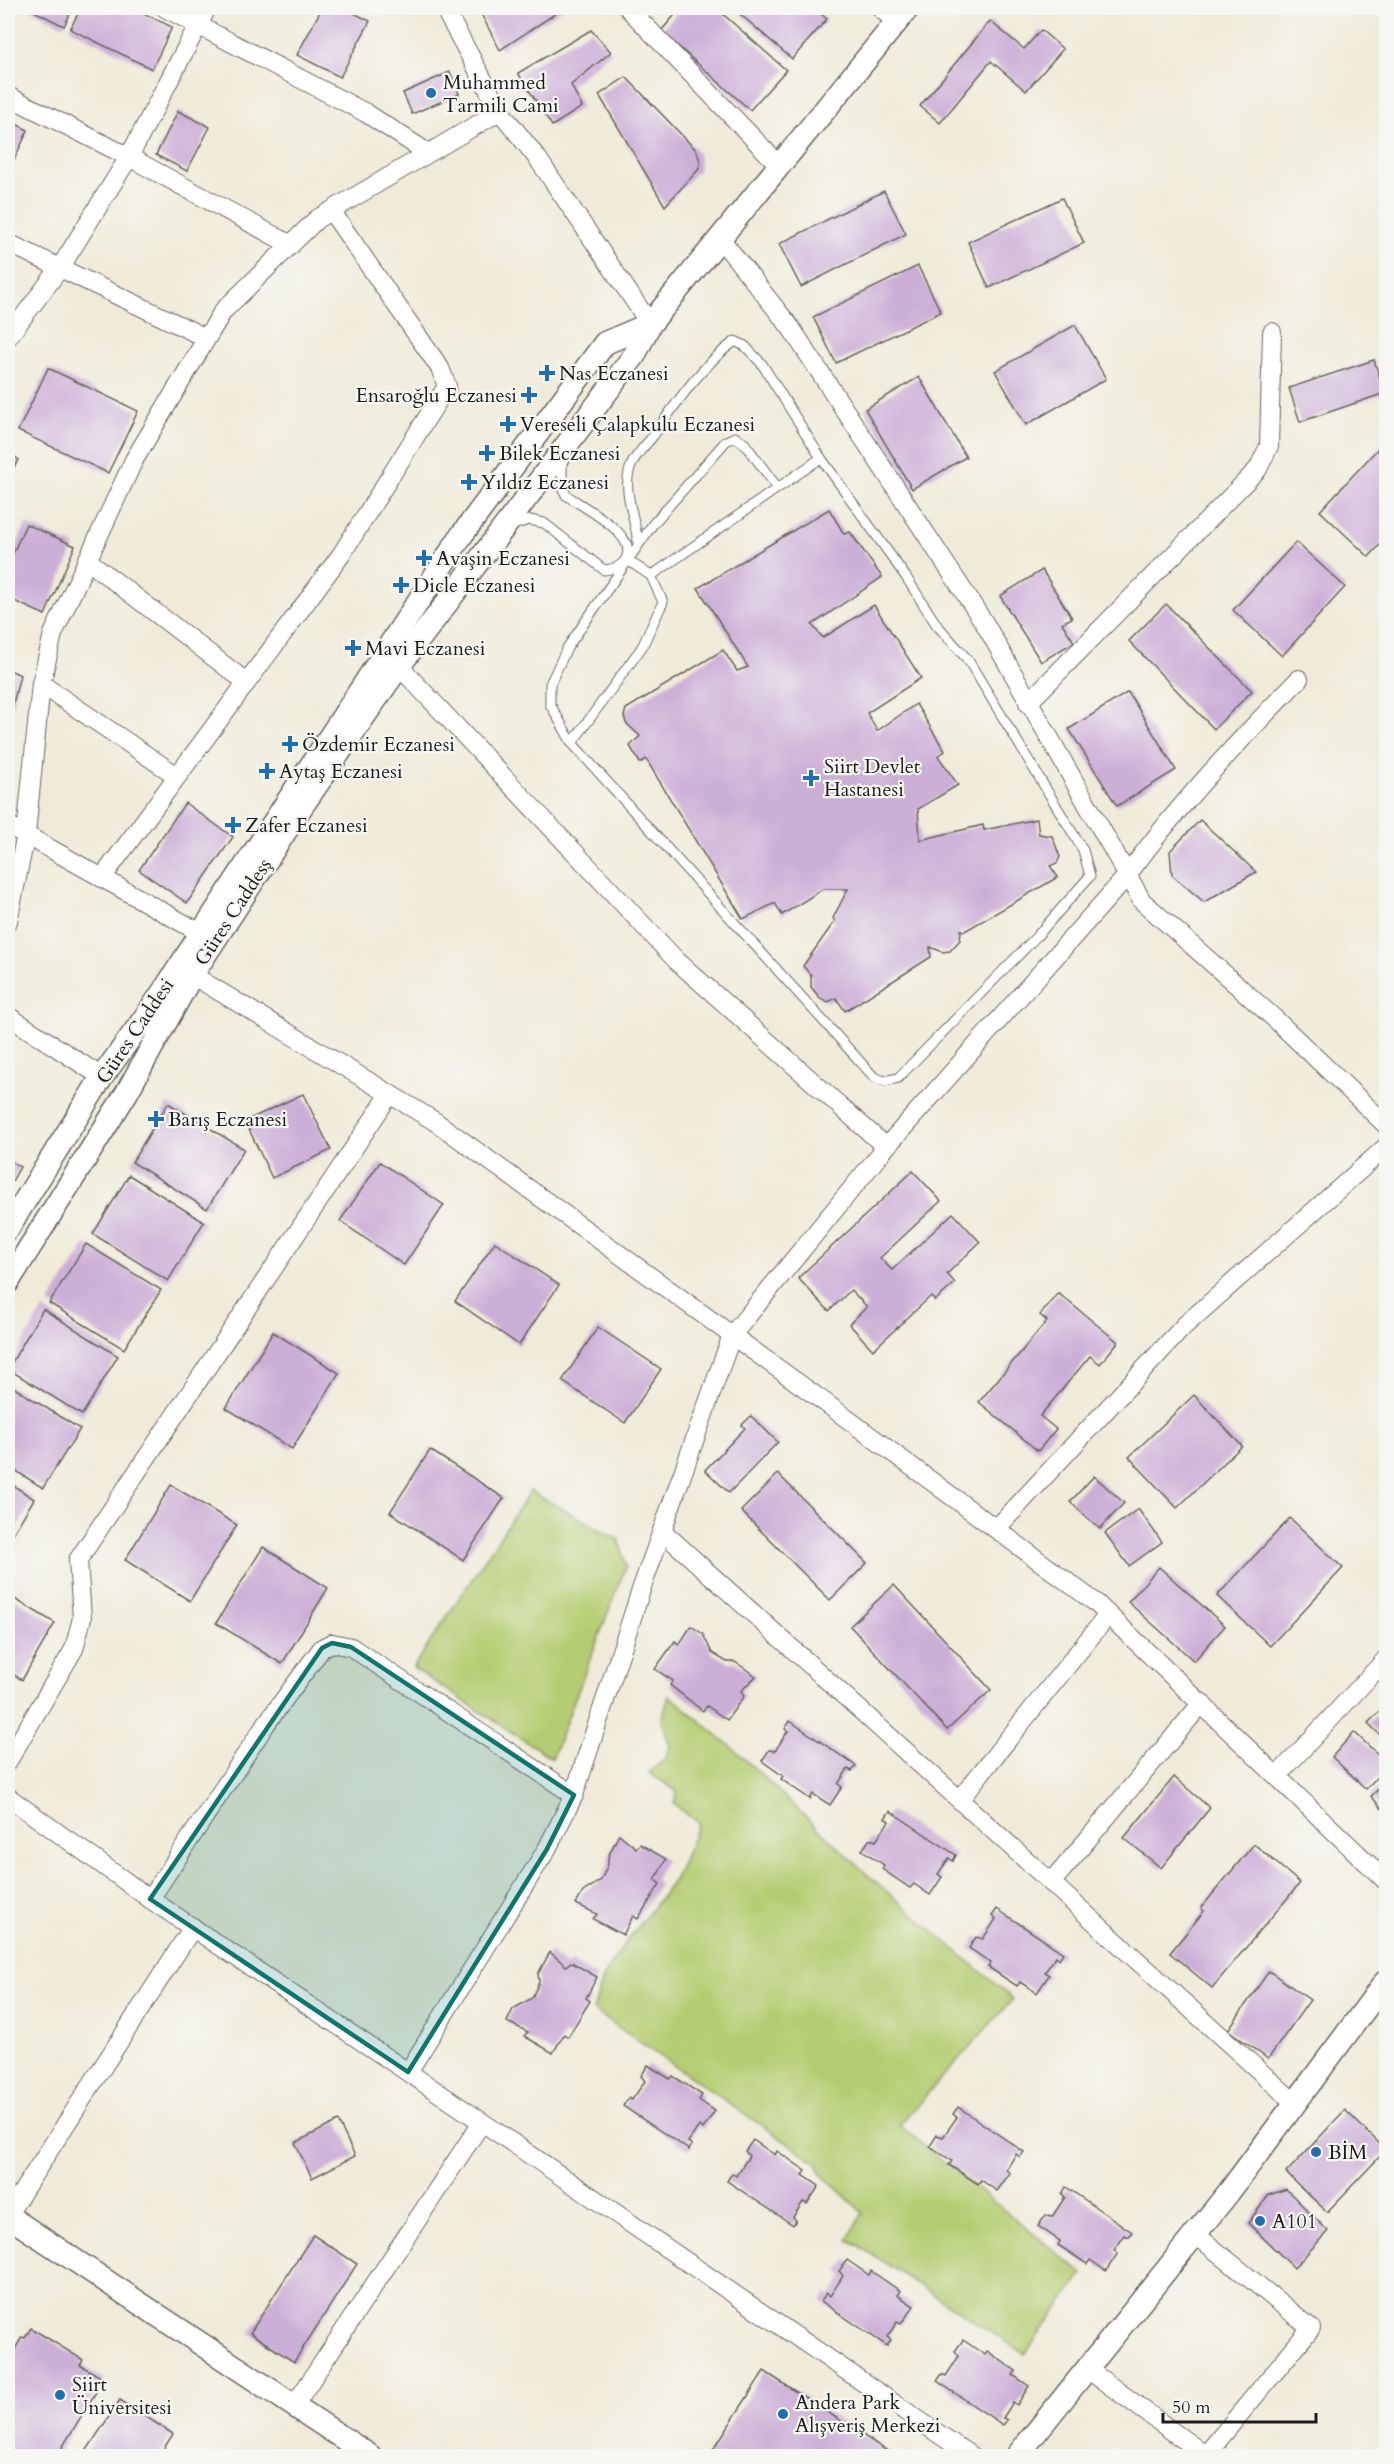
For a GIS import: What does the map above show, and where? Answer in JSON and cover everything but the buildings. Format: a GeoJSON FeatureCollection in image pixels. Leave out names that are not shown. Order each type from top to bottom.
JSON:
{"type":"FeatureCollection","features":[{"type":"Feature","properties":{"kind":"street"},"geometry":{"type":"LineString","coordinates":[[165,8],[203,16],[366,113],[428,153]]}},
{"type":"Feature","properties":{"kind":"street"},"geometry":{"type":"LineString","coordinates":[[444,8],[500,111],[538,159],[650,324]]}},
{"type":"Feature","properties":{"kind":"street"},"geometry":{"type":"LineString","coordinates":[[628,8],[778,164]]}},
{"type":"Feature","properties":{"kind":"street"},"geometry":{"type":"LineString","coordinates":[[880,8],[903,15]]}},
{"type":"Feature","properties":{"kind":"street","name":"Güres Caddesş"},"geometry":{"type":"LineString","coordinates":[[8,1281],[126,1094],[192,975],[207,937],[298,812],[399,666],[634,356],[650,324],[778,164],[903,15]]}},
{"type":"Feature","properties":{"kind":"street"},"geometry":{"type":"LineString","coordinates":[[8,337],[60,268],[129,157],[203,16]]}},
{"type":"Feature","properties":{"kind":"street"},"geometry":{"type":"LineString","coordinates":[[8,96],[129,157],[291,244]]}},
{"type":"Feature","properties":{"kind":"street"},"geometry":{"type":"LineString","coordinates":[[8,921],[26,834],[41,684],[53,634],[134,460],[223,311],[317,219],[500,111]]}},
{"type":"Feature","properties":{"kind":"street"},"geometry":{"type":"LineString","coordinates":[[102,878],[341,555],[447,386],[440,368],[332,212]]}},
{"type":"Feature","properties":{"kind":"street"},"geometry":{"type":"LineString","coordinates":[[719,237],[798,338],[985,624],[1126,877],[1142,901],[1275,1019],[1386,1125]]}},
{"type":"Feature","properties":{"kind":"street"},"geometry":{"type":"LineString","coordinates":[[8,243],[207,338]]}},
{"type":"Feature","properties":{"kind":"street","name":"Güres Caddesi"},"geometry":{"type":"LineString","coordinates":[[8,1228],[102,1077],[207,937],[461,536],[605,343],[650,324]]}},
{"type":"Feature","properties":{"kind":"street"},"geometry":{"type":"LineString","coordinates":[[1028,704],[1258,469],[1269,446],[1272,332]]}},
{"type":"Feature","properties":{"kind":"street"},"geometry":{"type":"LineString","coordinates":[[87,560],[246,682]]}},
{"type":"Feature","properties":{"kind":"street"},"geometry":{"type":"LineString","coordinates":[[399,666],[494,770],[677,961],[886,1147]]}},
{"type":"Feature","properties":{"kind":"street"},"geometry":{"type":"LineString","coordinates":[[408,2072],[547,1849],[574,1795],[662,1531],[732,1335],[886,1147],[1126,877],[1151,842],[1230,751],[1299,679]]}},
{"type":"Feature","properties":{"kind":"street"},"geometry":{"type":"LineString","coordinates":[[41,684],[177,776]]}},
{"type":"Feature","properties":{"kind":"street"},"geometry":{"type":"LineString","coordinates":[[8,825],[207,937]]}},
{"type":"Feature","properties":{"kind":"street"},"geometry":{"type":"LineString","coordinates":[[192,975],[436,1122],[996,1529],[1108,1615],[1278,1775],[1386,1881]]}},
{"type":"Feature","properties":{"kind":"street"},"geometry":{"type":"LineString","coordinates":[[8,1016],[102,1077]]}},
{"type":"Feature","properties":{"kind":"street"},"geometry":{"type":"LineString","coordinates":[[8,1761],[74,1649],[82,1618],[78,1560],[390,1094]]}},
{"type":"Feature","properties":{"kind":"street"},"geometry":{"type":"LineString","coordinates":[[996,1529],[1184,1326],[1386,1147]]}},
{"type":"Feature","properties":{"kind":"street"},"geometry":{"type":"LineString","coordinates":[[662,1531],[1296,2104]]}},
{"type":"Feature","properties":{"kind":"street"},"geometry":{"type":"LineString","coordinates":[[960,1799],[1108,1615]]}},
{"type":"Feature","properties":{"kind":"street"},"geometry":{"type":"LineString","coordinates":[[150,1899],[266,1724],[322,1648],[332,1643],[351,1647],[574,1795]]}},
{"type":"Feature","properties":{"kind":"street"},"geometry":{"type":"LineString","coordinates":[[1278,1775],[1386,1659]]}},
{"type":"Feature","properties":{"kind":"street"},"geometry":{"type":"LineString","coordinates":[[1052,1882],[1202,1703]]}},
{"type":"Feature","properties":{"kind":"street"},"geometry":{"type":"LineString","coordinates":[[8,1797],[150,1899],[482,2121],[971,2457]]}},
{"type":"Feature","properties":{"kind":"street"},"geometry":{"type":"LineString","coordinates":[[193,1927],[8,2215],[370,2457]]}},
{"type":"Feature","properties":{"kind":"street"},"geometry":{"type":"LineString","coordinates":[[1017,2457],[1296,2104],[1386,1982]]}},
{"type":"Feature","properties":{"kind":"street"},"geometry":{"type":"LineString","coordinates":[[294,2406],[482,2121]]}},
{"type":"Feature","properties":{"kind":"street"},"geometry":{"type":"LineString","coordinates":[[1086,2368],[1206,2456],[1311,2328],[1195,2234]]}},
{"type":"Feature","properties":{"kind":"lane"},"geometry":{"type":"LineString","coordinates":[[638,543],[636,522],[628,489],[631,466],[694,379],[716,356],[735,341],[745,346],[762,364],[822,458],[906,577],[936,624],[968,660],[1083,850],[1089,876],[1045,928],[898,1078],[884,1081],[874,1077],[572,743],[550,704],[550,684],[567,648],[626,559],[726,441],[735,437],[745,444],[777,487]]}},
{"type":"Feature","properties":{"kind":"lane"},"geometry":{"type":"LineString","coordinates":[[505,527],[530,520],[544,523],[604,570],[615,568],[626,559],[629,548],[624,536],[566,495],[562,486],[562,453]]}},
{"type":"Feature","properties":{"kind":"lane"},"geometry":{"type":"LineString","coordinates":[[651,576],[822,458]]}},
{"type":"Feature","properties":{"kind":"lane"},"geometry":{"type":"LineString","coordinates":[[572,743],[642,647],[663,602],[651,576],[626,559]]}},
{"type":"Feature","properties":{"kind":"highlighted area"},"geometry":{"type":"Polygon","coordinates":[[[332,1643],[351,1647],[574,1795],[547,1849],[408,2072],[150,1899],[322,1648],[332,1643]]]}},
{"type":"Feature","properties":{"kind":"green space"},"geometry":{"type":"Polygon","coordinates":[[[530,1491],[619,1540],[626,1566],[552,1758],[413,1668],[530,1491]]]}},
{"type":"Feature","properties":{"kind":"green space"},"geometry":{"type":"Polygon","coordinates":[[[669,1695],[735,1750],[869,1876],[1013,1999],[899,2125],[1083,2274],[1025,2354],[848,2239],[863,2213],[820,2173],[818,2164],[593,2010],[604,1976],[622,1948],[675,1879],[699,1823],[674,1804],[677,1791],[649,1773],[666,1758],[670,1746],[662,1721],[669,1695]]]}},
{"type":"Feature","properties":{"kind":"place","name":"Muhammed Tarmili Cami"},"geometry":{"type":"Point","coordinates":[431,93]}},
{"type":"Feature","properties":{"kind":"place","name":"Nas Eczanesi"},"geometry":{"type":"Point","coordinates":[547,373]}},
{"type":"Feature","properties":{"kind":"place","name":"Ensaroğlu Eczanesi"},"geometry":{"type":"Point","coordinates":[529,395]}},
{"type":"Feature","properties":{"kind":"place","name":"Vereseli Çalapkulu Eczanesi"},"geometry":{"type":"Point","coordinates":[508,424]}},
{"type":"Feature","properties":{"kind":"place","name":"Bilek Eczanesi"},"geometry":{"type":"Point","coordinates":[487,453]}},
{"type":"Feature","properties":{"kind":"place","name":"Yıldız Eczanesi"},"geometry":{"type":"Point","coordinates":[469,482]}},
{"type":"Feature","properties":{"kind":"place","name":"Avaşin Eczanesi"},"geometry":{"type":"Point","coordinates":[424,558]}},
{"type":"Feature","properties":{"kind":"place","name":"Dicle Eczanesi"},"geometry":{"type":"Point","coordinates":[401,585]}},
{"type":"Feature","properties":{"kind":"place","name":"Mavi Eczanesi"},"geometry":{"type":"Point","coordinates":[353,648]}},
{"type":"Feature","properties":{"kind":"place","name":"Özdemir Eczanesi"},"geometry":{"type":"Point","coordinates":[290,744]}},
{"type":"Feature","properties":{"kind":"place","name":"Aytaş Eczanesi"},"geometry":{"type":"Point","coordinates":[267,771]}},
{"type":"Feature","properties":{"kind":"place","name":"Siirt Devlet Hastanesi"},"geometry":{"type":"Point","coordinates":[811,778]}},
{"type":"Feature","properties":{"kind":"place","name":"Zafer Eczanesi"},"geometry":{"type":"Point","coordinates":[233,825]}},
{"type":"Feature","properties":{"kind":"place","name":"Barış Eczanesi"},"geometry":{"type":"Point","coordinates":[156,1119]}},
{"type":"Feature","properties":{"kind":"place","name":"BİM"},"geometry":{"type":"Point","coordinates":[1316,2152]}},
{"type":"Feature","properties":{"kind":"place","name":"A101"},"geometry":{"type":"Point","coordinates":[1260,2221]}},
{"type":"Feature","properties":{"kind":"place","name":"Siirt Üniversitesi"},"geometry":{"type":"Point","coordinates":[60,2395]}},
{"type":"Feature","properties":{"kind":"place","name":"Andera Park Alışveriş Merkezi"},"geometry":{"type":"Point","coordinates":[783,2414]}}]}
